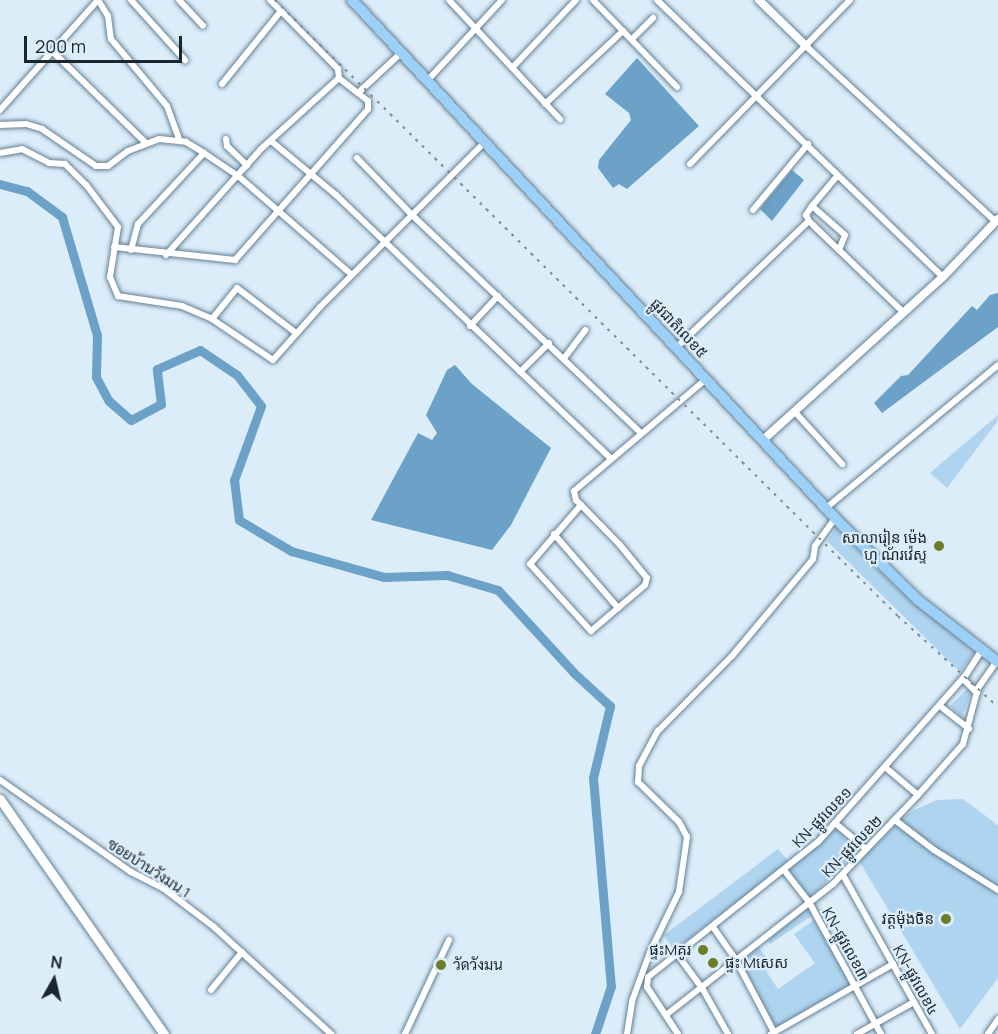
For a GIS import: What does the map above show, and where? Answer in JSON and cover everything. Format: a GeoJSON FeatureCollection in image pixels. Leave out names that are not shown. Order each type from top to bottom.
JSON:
{"type":"FeatureCollection","features":[{"type":"Feature","properties":{"kind":"highway","name":"ផ្លូវជាតិលេខ៥"},"geometry":{"type":"LineString","coordinates":[[352,0],[835,518],[894,578],[998,662]]}},
{"type":"Feature","properties":{"kind":"main road"},"geometry":{"type":"LineString","coordinates":[[0,799],[164,1034]]}},
{"type":"Feature","properties":{"kind":"street"},"geometry":{"type":"LineString","coordinates":[[0,110],[98,0],[108,16],[111,39],[167,106],[180,141]]}},
{"type":"Feature","properties":{"kind":"street"},"geometry":{"type":"LineString","coordinates":[[131,0],[185,60]]}},
{"type":"Feature","properties":{"kind":"street"},"geometry":{"type":"LineString","coordinates":[[179,0],[203,26]]}},
{"type":"Feature","properties":{"kind":"street"},"geometry":{"type":"LineString","coordinates":[[114,247],[231,262],[368,110],[369,101],[339,78],[338,69],[270,0]]}},
{"type":"Feature","properties":{"kind":"street"},"geometry":{"type":"LineString","coordinates":[[449,0],[560,119]]}},
{"type":"Feature","properties":{"kind":"street"},"geometry":{"type":"LineString","coordinates":[[427,81],[502,0]]}},
{"type":"Feature","properties":{"kind":"street"},"geometry":{"type":"LineString","coordinates":[[513,68],[576,0]]}},
{"type":"Feature","properties":{"kind":"street"},"geometry":{"type":"LineString","coordinates":[[593,0],[677,87]]}},
{"type":"Feature","properties":{"kind":"street"},"geometry":{"type":"LineString","coordinates":[[657,0],[943,277]]}},
{"type":"Feature","properties":{"kind":"street"},"geometry":{"type":"LineString","coordinates":[[759,0],[806,46],[997,220],[943,277],[763,440]]}},
{"type":"Feature","properties":{"kind":"street"},"geometry":{"type":"LineString","coordinates":[[690,164],[758,97],[850,0]]}},
{"type":"Feature","properties":{"kind":"street"},"geometry":{"type":"LineString","coordinates":[[222,84],[282,11]]}},
{"type":"Feature","properties":{"kind":"street"},"geometry":{"type":"LineString","coordinates":[[632,39],[654,18]]}},
{"type":"Feature","properties":{"kind":"street"},"geometry":{"type":"LineString","coordinates":[[546,104],[623,31]]}},
{"type":"Feature","properties":{"kind":"street"},"geometry":{"type":"LineString","coordinates":[[53,52],[146,142]]}},
{"type":"Feature","properties":{"kind":"street"},"geometry":{"type":"LineString","coordinates":[[359,92],[401,53]]}},
{"type":"Feature","properties":{"kind":"street"},"geometry":{"type":"LineString","coordinates":[[166,255],[237,175],[339,78]]}},
{"type":"Feature","properties":{"kind":"street"},"geometry":{"type":"LineString","coordinates":[[0,125],[26,124],[42,129],[96,166],[108,166],[146,142],[180,141],[204,153],[237,175],[352,275]]}},
{"type":"Feature","properties":{"kind":"street"},"geometry":{"type":"LineString","coordinates":[[226,139],[227,146],[247,165]]}},
{"type":"Feature","properties":{"kind":"street"},"geometry":{"type":"LineString","coordinates":[[271,141],[311,173],[611,459]]}},
{"type":"Feature","properties":{"kind":"street"},"geometry":{"type":"LineString","coordinates":[[0,153],[22,149],[49,163],[69,166],[118,227],[110,277],[118,296],[165,300],[212,318],[273,360],[296,333],[411,214],[486,142]]}},
{"type":"Feature","properties":{"kind":"street"},"geometry":{"type":"LineString","coordinates":[[753,210],[808,144]]}},
{"type":"Feature","properties":{"kind":"street"},"geometry":{"type":"LineString","coordinates":[[131,250],[134,230],[204,153]]}},
{"type":"Feature","properties":{"kind":"street"},"geometry":{"type":"LineString","coordinates":[[357,158],[411,214],[565,357],[641,433]]}},
{"type":"Feature","properties":{"kind":"street"},"geometry":{"type":"LineString","coordinates":[[838,175],[806,215],[809,221],[903,312]]}},
{"type":"Feature","properties":{"kind":"street"},"geometry":{"type":"LineString","coordinates":[[813,206],[845,235],[839,250]]}},
{"type":"Feature","properties":{"kind":"street"},"geometry":{"type":"LineString","coordinates":[[676,347],[809,221]]}},
{"type":"Feature","properties":{"kind":"street"},"geometry":{"type":"LineString","coordinates":[[212,318],[237,288],[296,333]]}},
{"type":"Feature","properties":{"kind":"street"},"geometry":{"type":"LineString","coordinates":[[470,326],[498,296]]}},
{"type":"Feature","properties":{"kind":"street"},"geometry":{"type":"LineString","coordinates":[[565,357],[585,330]]}},
{"type":"Feature","properties":{"kind":"street"},"geometry":{"type":"LineString","coordinates":[[520,372],[549,343]]}},
{"type":"Feature","properties":{"kind":"street"},"geometry":{"type":"LineString","coordinates":[[826,508],[998,365]]}},
{"type":"Feature","properties":{"kind":"street"},"geometry":{"type":"LineString","coordinates":[[581,505],[530,564],[544,584],[588,631],[645,585],[646,575],[581,505],[574,491],[706,379]]}},
{"type":"Feature","properties":{"kind":"street"},"geometry":{"type":"LineString","coordinates":[[794,411],[842,465]]}},
{"type":"Feature","properties":{"kind":"street"},"geometry":{"type":"LineString","coordinates":[[627,1034],[632,1000],[650,952],[679,892],[687,837],[679,822],[638,782],[639,766],[658,731],[732,656],[813,559],[815,546],[835,518]]}},
{"type":"Feature","properties":{"kind":"street"},"geometry":{"type":"LineString","coordinates":[[554,534],[618,608]]}},
{"type":"Feature","properties":{"kind":"street","name":"KN-ផ្លូវលេខ១"},"geometry":{"type":"LineString","coordinates":[[666,1015],[646,980],[784,870],[835,824],[964,678],[982,650]]}},
{"type":"Feature","properties":{"kind":"street"},"geometry":{"type":"LineString","coordinates":[[964,678],[977,691],[998,662]]}},
{"type":"Feature","properties":{"kind":"street","name":"KN-ផ្លូវលេខ២"},"geometry":{"type":"LineString","coordinates":[[666,1015],[843,875],[963,744],[969,729],[977,691]]}},
{"type":"Feature","properties":{"kind":"street"},"geometry":{"type":"LineString","coordinates":[[940,706],[969,729]]}},
{"type":"Feature","properties":{"kind":"street"},"geometry":{"type":"LineString","coordinates":[[885,767],[918,795]]}},
{"type":"Feature","properties":{"kind":"street","name":"ซอยบ้านวังมน 1"},"geometry":{"type":"LineString","coordinates":[[0,780],[131,872],[163,888],[242,952],[331,1034]]}},
{"type":"Feature","properties":{"kind":"street"},"geometry":{"type":"LineString","coordinates":[[895,820],[934,850],[998,890]]}},
{"type":"Feature","properties":{"kind":"street"},"geometry":{"type":"LineString","coordinates":[[835,824],[866,849]]}},
{"type":"Feature","properties":{"kind":"street","name":"KN-ផ្លូវលេខ៣"},"geometry":{"type":"LineString","coordinates":[[784,870],[809,902],[881,1034]]}},
{"type":"Feature","properties":{"kind":"street","name":"KN-ផ្លូវលេខ៤"},"geometry":{"type":"LineString","coordinates":[[843,875],[932,1034]]}},
{"type":"Feature","properties":{"kind":"street"},"geometry":{"type":"LineString","coordinates":[[713,927],[736,960],[773,1033],[893,964]]}},
{"type":"Feature","properties":{"kind":"street"},"geometry":{"type":"LineString","coordinates":[[405,1034],[449,940]]}},
{"type":"Feature","properties":{"kind":"street"},"geometry":{"type":"LineString","coordinates":[[212,990],[242,952]]}},
{"type":"Feature","properties":{"kind":"street"},"geometry":{"type":"LineString","coordinates":[[676,954],[702,988],[728,1034]]}},
{"type":"Feature","properties":{"kind":"street"},"geometry":{"type":"LineString","coordinates":[[857,1034],[914,1002]]}},
{"type":"Feature","properties":{"kind":"street"},"geometry":{"type":"LineString","coordinates":[[666,1015],[678,1034]]}},
{"type":"Feature","properties":{"kind":"street"},"geometry":{"type":"LineString","coordinates":[[988,1034],[997,1024]]}},
{"type":"Feature","properties":{"kind":"shaded area"},"geometry":{"type":"Polygon","coordinates":[[[637,58],[699,126],[627,189],[619,184],[613,188],[598,168],[599,160],[631,120],[629,113],[605,94],[637,58]]]}},
{"type":"Feature","properties":{"kind":"shaded area"},"geometry":{"type":"Polygon","coordinates":[[[792,170],[804,180],[772,221],[760,209],[792,170]]]}},
{"type":"Feature","properties":{"kind":"shaded area"},"geometry":{"type":"Polygon","coordinates":[[[998,293],[998,327],[882,413],[874,403],[901,376],[908,375],[972,306],[977,310],[990,295],[998,293]]]}},
{"type":"Feature","properties":{"kind":"shaded area"},"geometry":{"type":"Polygon","coordinates":[[[455,365],[472,384],[551,448],[511,525],[492,550],[371,520],[418,433],[432,440],[437,433],[426,415],[447,370],[455,365]]]}},
{"type":"Feature","properties":{"kind":"shaded area"},"geometry":{"type":"Polygon","coordinates":[[[998,415],[997,422],[947,488],[930,473],[998,415]]]}},
{"type":"Feature","properties":{"kind":"shaded area"},"geometry":{"type":"Polygon","coordinates":[[[836,528],[898,589],[975,652],[960,672],[827,541],[836,528]]]}},
{"type":"Feature","properties":{"kind":"shaded area"},"geometry":{"type":"Polygon","coordinates":[[[966,690],[971,690],[962,717],[950,706],[966,690]]]}},
{"type":"Feature","properties":{"kind":"shaded area","name":"វត្តម៉ុងចិន"},"geometry":{"type":"Polygon","coordinates":[[[963,799],[998,825],[998,978],[960,1029],[859,861],[910,812],[937,800],[963,799]]]}},
{"type":"Feature","properties":{"kind":"shaded area"},"geometry":{"type":"Polygon","coordinates":[[[836,829],[859,849],[810,898],[788,870],[836,829]]]}},
{"type":"Feature","properties":{"kind":"shaded area"},"geometry":{"type":"Polygon","coordinates":[[[778,849],[789,862],[674,950],[664,935],[778,849]]]}},
{"type":"Feature","properties":{"kind":"shaded area"},"geometry":{"type":"Polygon","coordinates":[[[808,905],[813,915],[770,944],[767,937],[808,905]]]}},
{"type":"Feature","properties":{"kind":"shaded area"},"geometry":{"type":"Polygon","coordinates":[[[814,920],[853,986],[776,1028],[737,960],[756,944],[773,966],[766,971],[778,989],[815,963],[794,934],[814,920]]]}},
{"type":"Feature","properties":{"kind":"waterway"},"geometry":{"type":"LineString","coordinates":[[0,184],[27,191],[62,217],[97,335],[96,377],[109,401],[131,420],[161,404],[157,369],[200,350],[237,375],[261,406],[234,480],[239,520],[291,551],[384,577],[447,575],[498,590],[574,673],[610,706],[593,778],[611,986],[595,1034]]}},
{"type":"Feature","properties":{"kind":"railway"},"geometry":{"type":"LineString","coordinates":[[275,0],[898,616],[998,707]]}},
{"type":"Feature","properties":{"kind":"place","name":"សាលារៀន ម៉េង ហួ ណ័រវ៉េស្ទ"},"geometry":{"type":"Point","coordinates":[939,546]}},
{"type":"Feature","properties":{"kind":"place","name":"វត្តម៉ុងចិន"},"geometry":{"type":"Point","coordinates":[946,919]}},
{"type":"Feature","properties":{"kind":"place","name":"ផ្ទះMគូរ"},"geometry":{"type":"Point","coordinates":[703,950]}},
{"type":"Feature","properties":{"kind":"place","name":"ផ្ទះ Mសេស"},"geometry":{"type":"Point","coordinates":[713,963]}},
{"type":"Feature","properties":{"kind":"place","name":"วัดวังมน"},"geometry":{"type":"Point","coordinates":[441,965]}}]}
